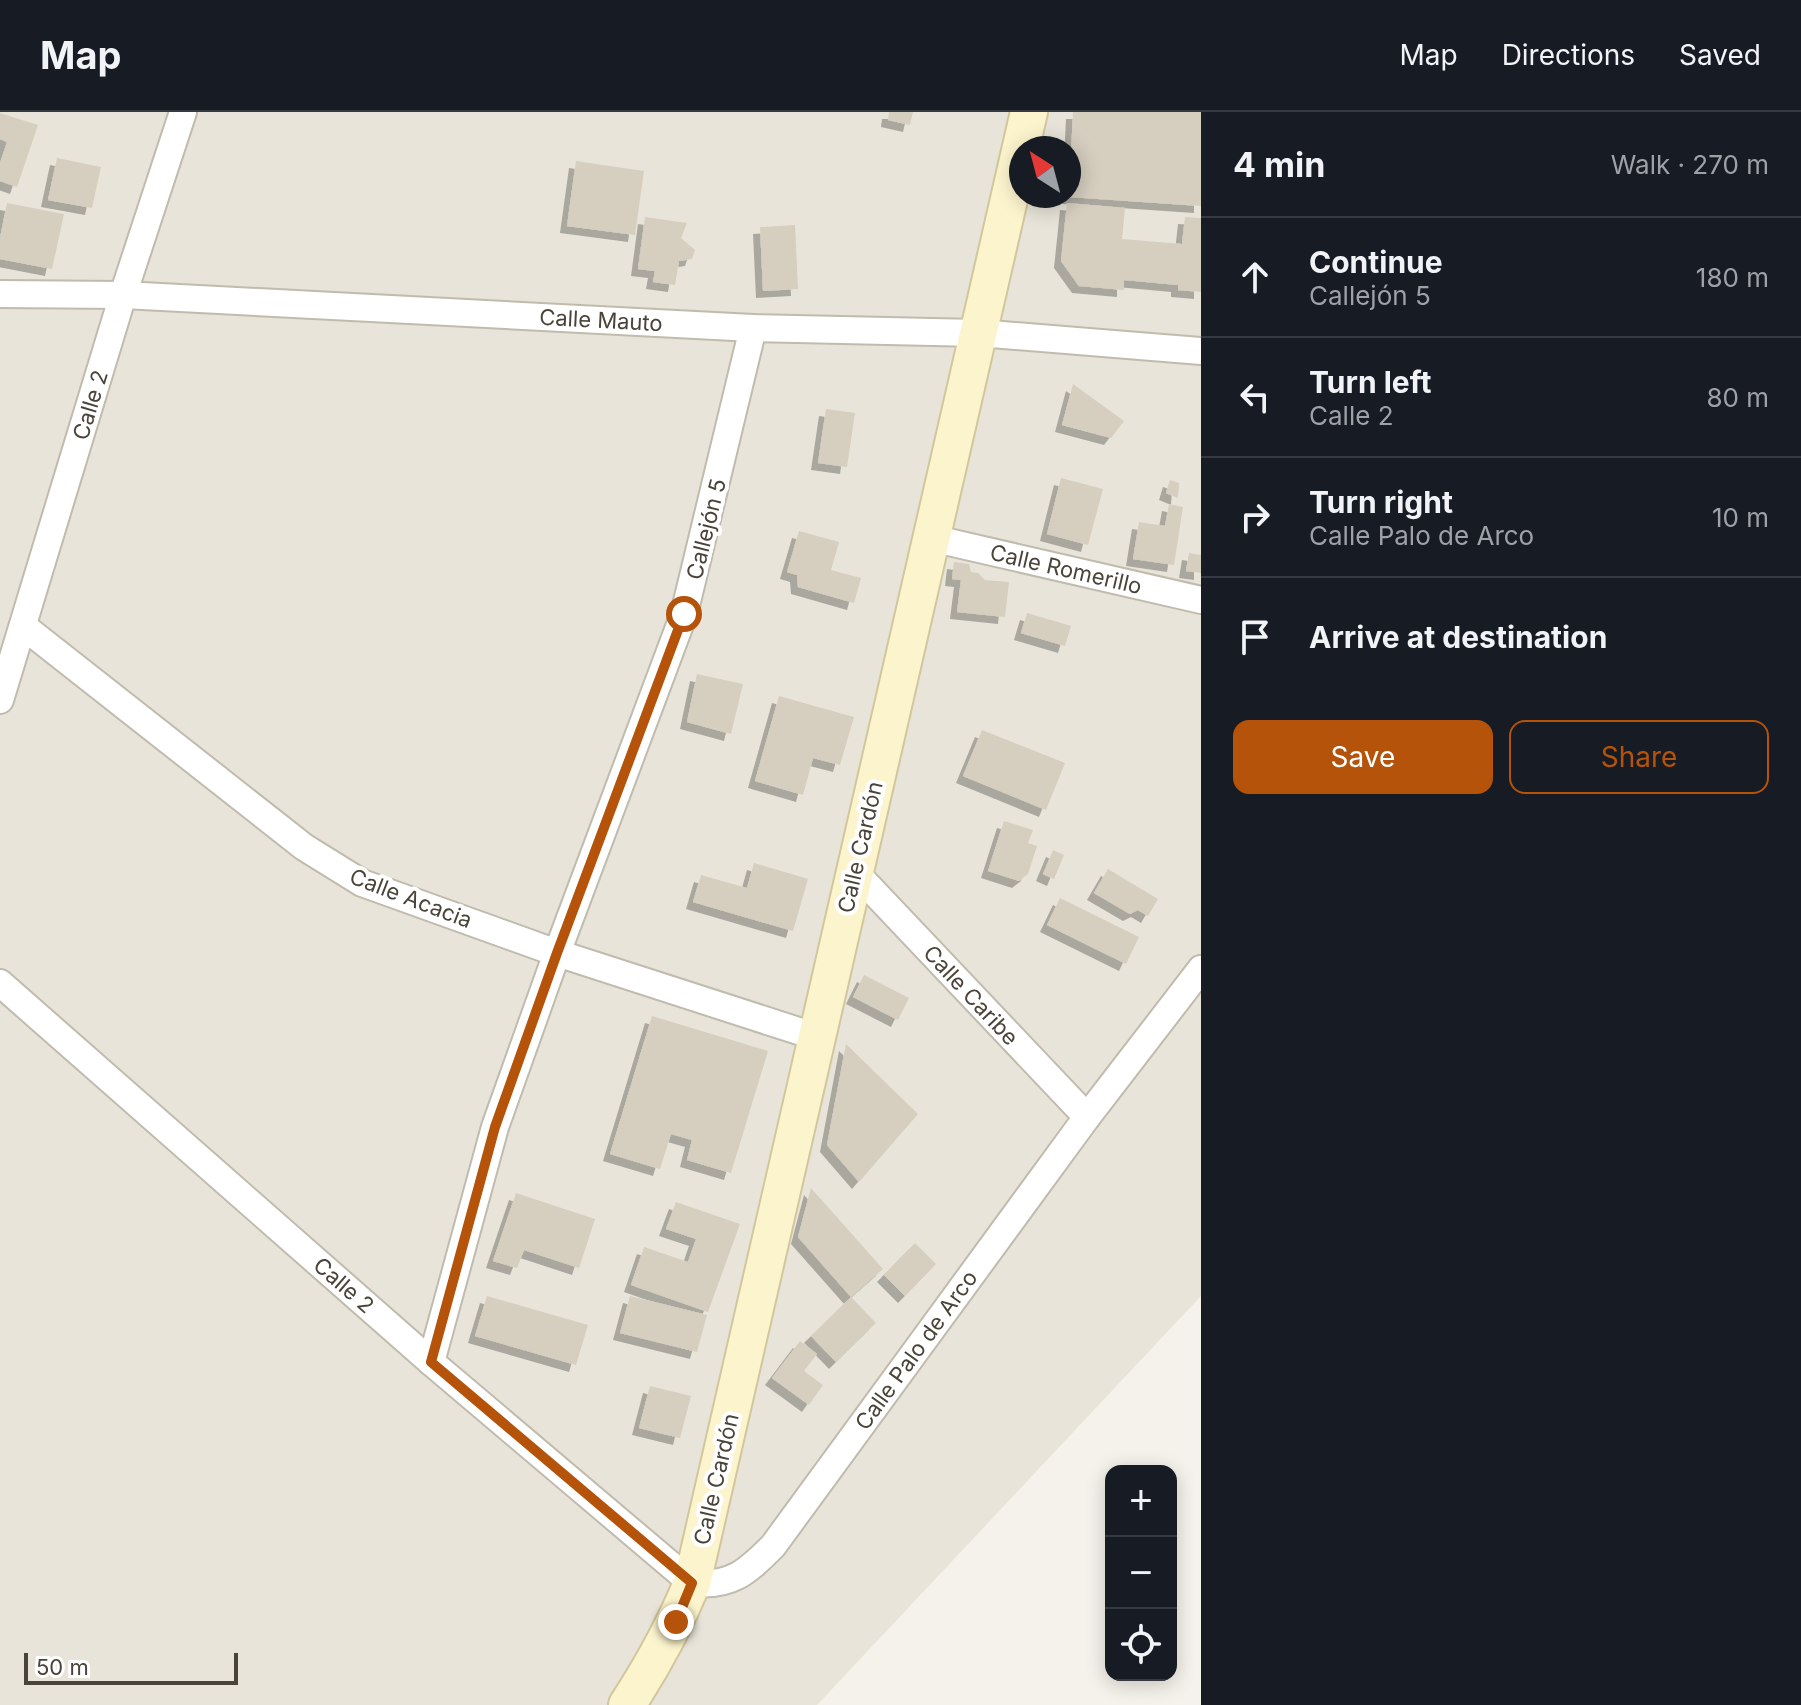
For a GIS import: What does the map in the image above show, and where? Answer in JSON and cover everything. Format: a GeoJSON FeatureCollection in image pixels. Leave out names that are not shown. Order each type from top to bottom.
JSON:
{"type":"FeatureCollection","features":[{"type":"Feature","properties":{"kind":"main road","name":"Calle Cardón"},"geometry":{"type":"LineString","coordinates":[[692,1583],[1029,112]]}},
{"type":"Feature","properties":{"kind":"main road"},"geometry":{"type":"LineString","coordinates":[[627,1705],[655,1662],[692,1583]]}},
{"type":"Feature","properties":{"kind":"street","name":"Calle 2"},"geometry":{"type":"LineString","coordinates":[[0,700],[123,295],[183,112]]}},
{"type":"Feature","properties":{"kind":"street","name":"Calle Mauto"},"geometry":{"type":"LineString","coordinates":[[0,294],[123,295],[753,328],[978,333],[1201,351]]}},
{"type":"Feature","properties":{"kind":"street","name":"Callejón 5"},"geometry":{"type":"LineString","coordinates":[[431,1362],[495,1127],[684,614],[753,328]]}},
{"type":"Feature","properties":{"kind":"street","name":"Calle Romerillo"},"geometry":{"type":"LineString","coordinates":[[931,538],[1201,600]]}},
{"type":"Feature","properties":{"kind":"street","name":"Calle Acacia"},"geometry":{"type":"LineString","coordinates":[[23,626],[304,847],[362,883],[557,953],[817,1037]]}},
{"type":"Feature","properties":{"kind":"street","name":"Calle Caribe"},"geometry":{"type":"LineString","coordinates":[[855,872],[1087,1117]]}},
{"type":"Feature","properties":{"kind":"street","name":"Calle Palo de Arco"},"geometry":{"type":"LineString","coordinates":[[692,1583],[715,1585],[747,1572],[773,1546],[1087,1117],[1201,969]]}},
{"type":"Feature","properties":{"kind":"street","name":"Calle 2"},"geometry":{"type":"LineString","coordinates":[[0,983],[431,1362],[692,1583]]}},
{"type":"Feature","properties":{"kind":"shaded area"},"geometry":{"type":"Polygon","coordinates":[[[0,112],[1201,112],[1201,1296],[817,1705],[0,1705],[0,112]]]}},
{"type":"Feature","properties":{"kind":"building"},"geometry":{"type":"Polygon","coordinates":[[[889,112],[913,112],[910,125],[888,120],[889,112]]]}},
{"type":"Feature","properties":{"kind":"building"},"geometry":{"type":"Polygon","coordinates":[[[1073,112],[1201,112],[1201,206],[1081,198],[1081,136],[1072,136],[1073,112]]]}},
{"type":"Feature","properties":{"kind":"building"},"geometry":{"type":"Polygon","coordinates":[[[0,113],[38,125],[17,187],[0,181],[0,163],[7,142],[0,139],[0,113]]]}},
{"type":"Feature","properties":{"kind":"building"},"geometry":{"type":"Polygon","coordinates":[[[57,158],[101,167],[92,208],[48,200],[57,158]]]}},
{"type":"Feature","properties":{"kind":"building"},"geometry":{"type":"Polygon","coordinates":[[[576,161],[644,171],[635,235],[567,226],[576,161]]]}},
{"type":"Feature","properties":{"kind":"building"},"geometry":{"type":"Polygon","coordinates":[[[7,203],[64,214],[52,269],[0,259],[0,238],[7,203]]]}},
{"type":"Feature","properties":{"kind":"building"},"geometry":{"type":"Polygon","coordinates":[[[1081,204],[1125,208],[1122,239],[1182,244],[1185,217],[1201,218],[1201,292],[1178,290],[1178,285],[1124,280],[1124,290],[1079,286],[1061,261],[1066,208],[1081,208],[1081,204]]]}},
{"type":"Feature","properties":{"kind":"building"},"geometry":{"type":"Polygon","coordinates":[[[645,217],[687,223],[681,238],[695,250],[692,259],[679,261],[675,285],[653,282],[655,271],[638,269],[645,217]]]}},
{"type":"Feature","properties":{"kind":"building"},"geometry":{"type":"Polygon","coordinates":[[[795,225],[798,289],[763,291],[760,227],[795,225]]]}},
{"type":"Feature","properties":{"kind":"building"},"geometry":{"type":"Polygon","coordinates":[[[1073,384],[1124,421],[1111,438],[1062,425],[1073,384]]]}},
{"type":"Feature","properties":{"kind":"building"},"geometry":{"type":"Polygon","coordinates":[[[826,409],[855,413],[847,467],[818,463],[826,409]]]}},
{"type":"Feature","properties":{"kind":"building"},"geometry":{"type":"Polygon","coordinates":[[[1061,478],[1103,489],[1088,545],[1047,534],[1061,478]]]}},
{"type":"Feature","properties":{"kind":"building"},"geometry":{"type":"Polygon","coordinates":[[[1170,480],[1179,483],[1178,498],[1166,493],[1170,480]]]}},
{"type":"Feature","properties":{"kind":"building"},"geometry":{"type":"Polygon","coordinates":[[[1169,504],[1183,507],[1174,565],[1133,559],[1139,522],[1165,526],[1169,504]]]}},
{"type":"Feature","properties":{"kind":"building"},"geometry":{"type":"Polygon","coordinates":[[[799,531],[839,542],[831,570],[861,578],[854,603],[798,587],[797,575],[787,572],[799,531]]]}},
{"type":"Feature","properties":{"kind":"building"},"geometry":{"type":"Polygon","coordinates":[[[1189,553],[1201,555],[1201,573],[1186,571],[1189,553]]]}},
{"type":"Feature","properties":{"kind":"building"},"geometry":{"type":"Polygon","coordinates":[[[954,562],[969,564],[971,572],[978,573],[985,580],[1009,582],[1005,617],[957,612],[961,580],[952,579],[954,562]]]}},
{"type":"Feature","properties":{"kind":"building"},"geometry":{"type":"Polygon","coordinates":[[[1027,613],[1071,626],[1065,646],[1021,633],[1027,613]]]}},
{"type":"Feature","properties":{"kind":"building"},"geometry":{"type":"Polygon","coordinates":[[[697,674],[743,684],[731,734],[687,722],[697,674]]]}},
{"type":"Feature","properties":{"kind":"building"},"geometry":{"type":"Polygon","coordinates":[[[779,696],[854,717],[840,765],[813,758],[803,795],[755,781],[779,696]]]}},
{"type":"Feature","properties":{"kind":"building"},"geometry":{"type":"Polygon","coordinates":[[[982,730],[1065,763],[1046,810],[963,776],[982,730]]]}},
{"type":"Feature","properties":{"kind":"building"},"geometry":{"type":"Polygon","coordinates":[[[1004,821],[1033,830],[1028,843],[1037,846],[1028,874],[1019,881],[988,871],[1004,821]]]}},
{"type":"Feature","properties":{"kind":"building"},"geometry":{"type":"Polygon","coordinates":[[[1053,850],[1064,855],[1054,879],[1043,874],[1053,850]]]}},
{"type":"Feature","properties":{"kind":"building"},"geometry":{"type":"Polygon","coordinates":[[[754,863],[808,879],[793,931],[693,902],[701,875],[747,888],[754,863]]]}},
{"type":"Feature","properties":{"kind":"building"},"geometry":{"type":"Polygon","coordinates":[[[1108,869],[1158,899],[1148,916],[1138,910],[1130,914],[1094,893],[1108,869]]]}},
{"type":"Feature","properties":{"kind":"building"},"geometry":{"type":"Polygon","coordinates":[[[1060,898],[1139,937],[1126,964],[1047,925],[1060,898]]]}},
{"type":"Feature","properties":{"kind":"building"},"geometry":{"type":"Polygon","coordinates":[[[864,975],[909,998],[898,1020],[853,997],[864,975]]]}},
{"type":"Feature","properties":{"kind":"building"},"geometry":{"type":"Polygon","coordinates":[[[652,1016],[768,1051],[731,1173],[687,1160],[692,1140],[671,1134],[660,1169],[610,1154],[652,1016]]]}},
{"type":"Feature","properties":{"kind":"building"},"geometry":{"type":"Polygon","coordinates":[[[846,1044],[918,1114],[859,1182],[827,1145],[846,1044]]]}},
{"type":"Feature","properties":{"kind":"building"},"geometry":{"type":"Polygon","coordinates":[[[811,1188],[883,1269],[851,1297],[798,1237],[811,1188]]]}},
{"type":"Feature","properties":{"kind":"building"},"geometry":{"type":"Polygon","coordinates":[[[516,1193],[595,1219],[579,1268],[524,1250],[517,1268],[493,1261],[516,1193]]]}},
{"type":"Feature","properties":{"kind":"building"},"geometry":{"type":"Polygon","coordinates":[[[676,1202],[740,1224],[708,1312],[631,1285],[644,1247],[688,1262],[696,1239],[666,1229],[676,1202]]]}},
{"type":"Feature","properties":{"kind":"building"},"geometry":{"type":"Polygon","coordinates":[[[915,1243],[936,1264],[905,1296],[884,1275],[915,1243]]]}},
{"type":"Feature","properties":{"kind":"building"},"geometry":{"type":"Polygon","coordinates":[[[487,1296],[588,1325],[576,1365],[475,1336],[487,1296]]]}},
{"type":"Feature","properties":{"kind":"building"},"geometry":{"type":"Polygon","coordinates":[[[630,1296],[707,1315],[697,1352],[620,1333],[630,1296]]]}},
{"type":"Feature","properties":{"kind":"building"},"geometry":{"type":"Polygon","coordinates":[[[851,1297],[876,1323],[836,1362],[811,1336],[851,1297]]]}},
{"type":"Feature","properties":{"kind":"building"},"geometry":{"type":"Polygon","coordinates":[[[800,1341],[817,1354],[804,1371],[823,1385],[809,1405],[772,1378],[800,1341]]]}},
{"type":"Feature","properties":{"kind":"building"},"geometry":{"type":"Polygon","coordinates":[[[650,1386],[691,1396],[680,1438],[639,1428],[650,1386]]]}},
{"type":"Feature","properties":{"kind":"route"},"geometry":{"type":"LineString","coordinates":[[676,1622],[692,1583],[431,1362],[495,1127],[684,614]]}}]}
